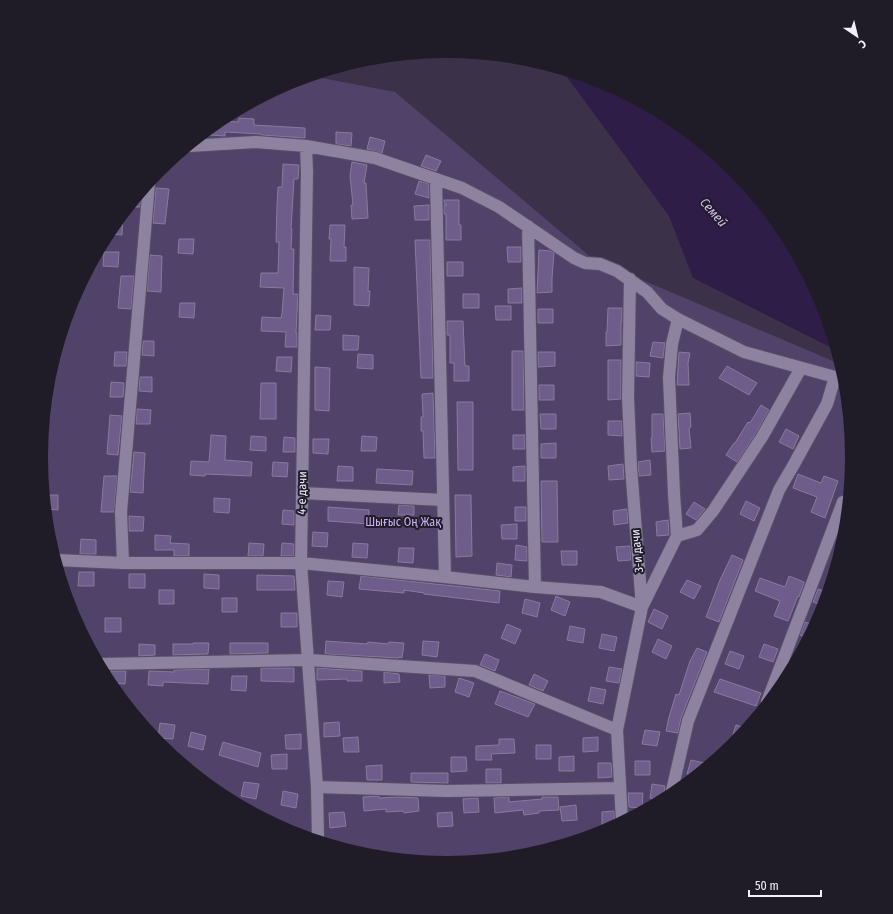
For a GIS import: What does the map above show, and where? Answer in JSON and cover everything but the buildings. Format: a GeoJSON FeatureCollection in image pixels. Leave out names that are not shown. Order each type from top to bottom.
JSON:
{"type":"FeatureCollection","features":[{"type":"Feature","properties":{"kind":"lane"},"geometry":{"type":"LineString","coordinates":[[198,145],[256,142],[306,146],[375,158],[462,188],[499,207],[574,258],[585,263],[600,264],[617,271],[647,292],[662,309],[678,319],[744,352],[837,378]]}},
{"type":"Feature","properties":{"kind":"lane","name":"4-е дачи"},"geometry":{"type":"LineString","coordinates":[[306,146],[307,172],[301,563],[317,787],[318,834]]}},
{"type":"Feature","properties":{"kind":"lane"},"geometry":{"type":"LineString","coordinates":[[436,180],[445,577]]}},
{"type":"Feature","properties":{"kind":"lane"},"geometry":{"type":"LineString","coordinates":[[123,563],[120,512],[148,193]]}},
{"type":"Feature","properties":{"kind":"lane"},"geometry":{"type":"LineString","coordinates":[[528,226],[535,587]]}},
{"type":"Feature","properties":{"kind":"lane","name":"3-и дачи"},"geometry":{"type":"LineString","coordinates":[[622,815],[617,730],[642,606],[631,467],[628,397],[630,279]]}},
{"type":"Feature","properties":{"kind":"lane"},"geometry":{"type":"LineString","coordinates":[[62,560],[123,563],[301,563],[535,587],[600,592],[642,606],[677,536],[668,378],[670,356],[678,319]]}},
{"type":"Feature","properties":{"kind":"lane"},"geometry":{"type":"LineString","coordinates":[[677,536],[697,530],[713,511],[762,437],[802,368]]}},
{"type":"Feature","properties":{"kind":"lane"},"geometry":{"type":"LineString","coordinates":[[674,784],[688,721],[779,490],[838,383]]}},
{"type":"Feature","properties":{"kind":"lane"},"geometry":{"type":"LineString","coordinates":[[302,493],[443,500]]}},
{"type":"Feature","properties":{"kind":"lane"},"geometry":{"type":"LineString","coordinates":[[774,684],[842,504]]}},
{"type":"Feature","properties":{"kind":"lane"},"geometry":{"type":"LineString","coordinates":[[106,664],[309,660],[475,672],[617,730]]}},
{"type":"Feature","properties":{"kind":"lane"},"geometry":{"type":"LineString","coordinates":[[317,787],[447,791],[620,788]]}},
{"type":"Feature","properties":{"kind":"green space","name":"Шығыс Оң Жақ"},"geometry":{"type":"Polygon","coordinates":[[[323,78],[395,92],[593,259],[833,361],[842,405],[845,457],[842,509],[837,535],[824,585],[815,609],[792,656],[763,700],[728,739],[709,757],[668,788],[646,802],[599,825],[575,834],[550,842],[499,852],[473,855],[420,855],[369,848],[343,842],[294,825],[270,814],[247,802],[204,773],[184,757],[147,720],[130,700],[101,656],[78,609],[69,585],[51,509],[48,457],[49,431],[51,405],[62,354],[69,329],[89,281],[101,258],[130,214],[165,175],[184,157],[225,126],[270,100],[323,78]]]}},
{"type":"Feature","properties":{"kind":"water","name":"Семей"},"geometry":{"type":"Polygon","coordinates":[[[568,78],[599,89],[646,112],[689,141],[728,175],[763,214],[792,258],[815,305],[829,346],[693,278],[669,216],[568,78]]]}}]}
